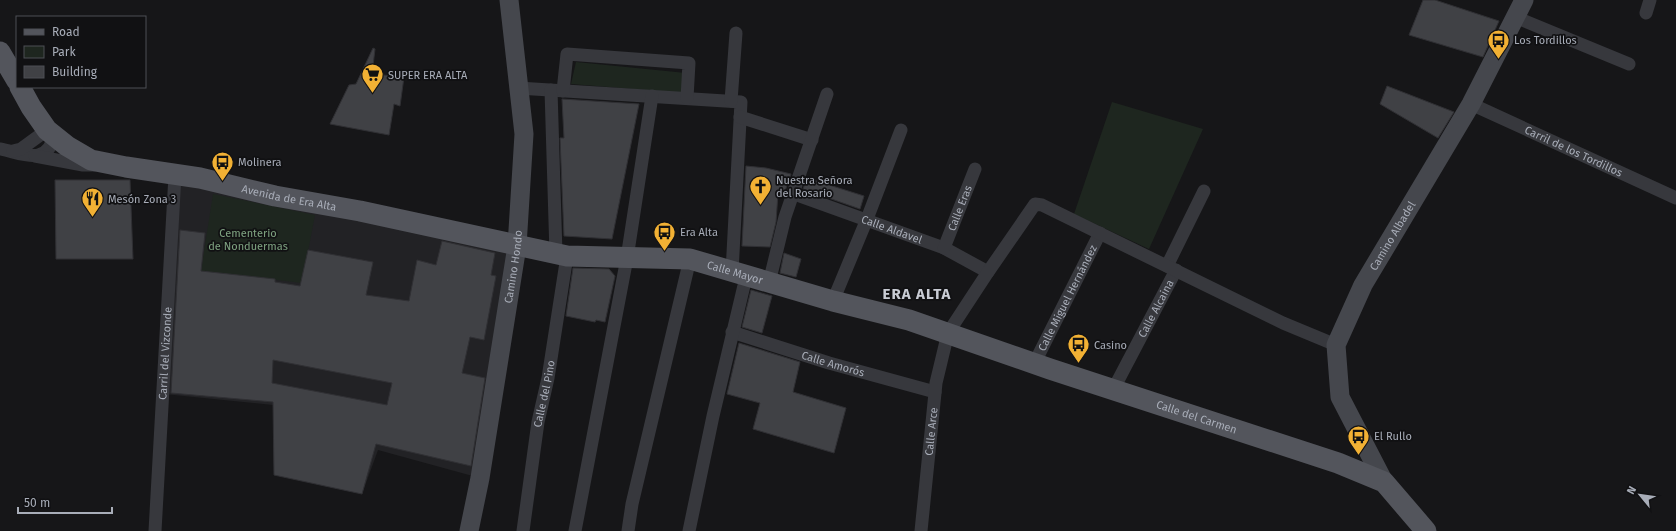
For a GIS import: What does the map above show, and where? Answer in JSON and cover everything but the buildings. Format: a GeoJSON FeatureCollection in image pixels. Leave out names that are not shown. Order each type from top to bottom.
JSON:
{"type":"FeatureCollection","features":[{"type":"Feature","properties":{"kind":"main road","name":"Camino Hondo"},"geometry":{"type":"LineString","coordinates":[[469,531],[480,478],[518,246],[524,134],[509,0]]}},
{"type":"Feature","properties":{"kind":"main road","name":"Camino Albadel"},"geometry":{"type":"LineString","coordinates":[[1384,482],[1340,397],[1336,345],[1363,285],[1470,104],[1524,0]]}},
{"type":"Feature","properties":{"kind":"main road"},"geometry":{"type":"LineString","coordinates":[[0,52],[16,79]]}},
{"type":"Feature","properties":{"kind":"main road","name":"Avenida de Era Alta"},"geometry":{"type":"LineString","coordinates":[[20,88],[30,107],[51,133],[81,155],[103,163],[175,175],[360,211],[518,246]]}},
{"type":"Feature","properties":{"kind":"main road","name":"Calle Mayor"},"geometry":{"type":"LineString","coordinates":[[518,246],[562,255],[690,259],[833,301],[909,320],[948,333]]}},
{"type":"Feature","properties":{"kind":"main road","name":"Calle del Carmen"},"geometry":{"type":"LineString","coordinates":[[948,333],[1034,364],[1338,463],[1384,482],[1426,531]]}},
{"type":"Feature","properties":{"kind":"street"},"geometry":{"type":"LineString","coordinates":[[1646,13],[1650,0]]}},
{"type":"Feature","properties":{"kind":"street"},"geometry":{"type":"LineString","coordinates":[[1515,17],[1629,64]]}},
{"type":"Feature","properties":{"kind":"street"},"geometry":{"type":"LineString","coordinates":[[731,101],[736,33]]}},
{"type":"Feature","properties":{"kind":"street","name":"Calle del Pino"},"geometry":{"type":"LineString","coordinates":[[523,531],[538,422],[548,378],[562,255],[557,90],[568,54],[689,63],[687,98]]}},
{"type":"Feature","properties":{"kind":"street"},"geometry":{"type":"LineString","coordinates":[[518,88],[740,102],[739,274],[732,332],[689,531]]}},
{"type":"Feature","properties":{"kind":"street"},"geometry":{"type":"LineString","coordinates":[[769,283],[785,217],[827,94]]}},
{"type":"Feature","properties":{"kind":"street"},"geometry":{"type":"LineString","coordinates":[[574,531],[627,258],[652,96]]}},
{"type":"Feature","properties":{"kind":"street","name":"Carril de los Tordillos"},"geometry":{"type":"LineString","coordinates":[[1470,104],[1676,198]]}},
{"type":"Feature","properties":{"kind":"street"},"geometry":{"type":"LineString","coordinates":[[740,117],[812,140]]}},
{"type":"Feature","properties":{"kind":"street"},"geometry":{"type":"LineString","coordinates":[[833,301],[867,219],[901,130]]}},
{"type":"Feature","properties":{"kind":"street"},"geometry":{"type":"LineString","coordinates":[[6,150],[26,146],[51,133]]}},
{"type":"Feature","properties":{"kind":"street"},"geometry":{"type":"LineString","coordinates":[[35,156],[43,154],[49,149],[51,133]]}},
{"type":"Feature","properties":{"kind":"street"},"geometry":{"type":"LineString","coordinates":[[6,150],[83,165],[103,163]]}},
{"type":"Feature","properties":{"kind":"street","name":"Calle Eras"},"geometry":{"type":"LineString","coordinates":[[944,248],[975,169]]}},
{"type":"Feature","properties":{"kind":"street","name":"Carril del Vizconde"},"geometry":{"type":"LineString","coordinates":[[155,531],[175,175]]}},
{"type":"Feature","properties":{"kind":"street","name":"Calle Alcaina"},"geometry":{"type":"LineString","coordinates":[[1113,390],[1172,268],[1204,192]]}},
{"type":"Feature","properties":{"kind":"street","name":"Calle Aldavel"},"geometry":{"type":"LineString","coordinates":[[794,194],[867,219],[944,248],[988,272]]}},
{"type":"Feature","properties":{"kind":"street"},"geometry":{"type":"LineString","coordinates":[[948,333],[1035,204],[1042,205],[1283,323],[1336,345]]}},
{"type":"Feature","properties":{"kind":"street","name":"Calle Miguel Hernández"},"geometry":{"type":"LineString","coordinates":[[1034,364],[1100,233]]}},
{"type":"Feature","properties":{"kind":"street"},"geometry":{"type":"LineString","coordinates":[[628,531],[632,504],[690,259]]}},
{"type":"Feature","properties":{"kind":"street","name":"Calle Amorós"},"geometry":{"type":"LineString","coordinates":[[732,332],[829,363],[935,392]]}},
{"type":"Feature","properties":{"kind":"street","name":"Calle Arce"},"geometry":{"type":"LineString","coordinates":[[921,531],[935,392],[948,333]]}},
{"type":"Feature","properties":{"kind":"shaded area"},"geometry":{"type":"Polygon","coordinates":[[[178,175],[517,246],[480,478],[378,450],[362,494],[274,475],[273,405],[164,394],[178,175]]]}},
{"type":"Feature","properties":{"kind":"green space"},"geometry":{"type":"Polygon","coordinates":[[[576,62],[686,73],[683,93],[571,84],[576,62]]]}},
{"type":"Feature","properties":{"kind":"green space"},"geometry":{"type":"Polygon","coordinates":[[[1112,102],[1203,129],[1149,249],[1074,214],[1112,102]]]}},
{"type":"Feature","properties":{"kind":"green space","name":"Cementerio de Nonduermas"},"geometry":{"type":"Polygon","coordinates":[[[213,194],[315,215],[302,283],[201,271],[213,194]]]}},
{"type":"Feature","properties":{"kind":"place","name":"Los Tordillos"},"geometry":{"type":"Point","coordinates":[1498,60]}},
{"type":"Feature","properties":{"kind":"place","name":"SUPER ERA ALTA"},"geometry":{"type":"Point","coordinates":[373,94]}},
{"type":"Feature","properties":{"kind":"place","name":"Molinera"},"geometry":{"type":"Point","coordinates":[222,182]}},
{"type":"Feature","properties":{"kind":"place","name":"Nuestra Señora del Rosario"},"geometry":{"type":"Point","coordinates":[760,206]}},
{"type":"Feature","properties":{"kind":"place","name":"Mesón Zona 3"},"geometry":{"type":"Point","coordinates":[93,218]}},
{"type":"Feature","properties":{"kind":"place","name":"Era Alta"},"geometry":{"type":"Point","coordinates":[665,252]}},
{"type":"Feature","properties":{"kind":"place","name":"Casino"},"geometry":{"type":"Point","coordinates":[1078,364]}},
{"type":"Feature","properties":{"kind":"place","name":"El Rullo"},"geometry":{"type":"Point","coordinates":[1359,456]}},
{"type":"Feature","properties":{"kind":"district","name":"ERA ALTA"},"geometry":{"type":"Point","coordinates":[917,294]}}]}
